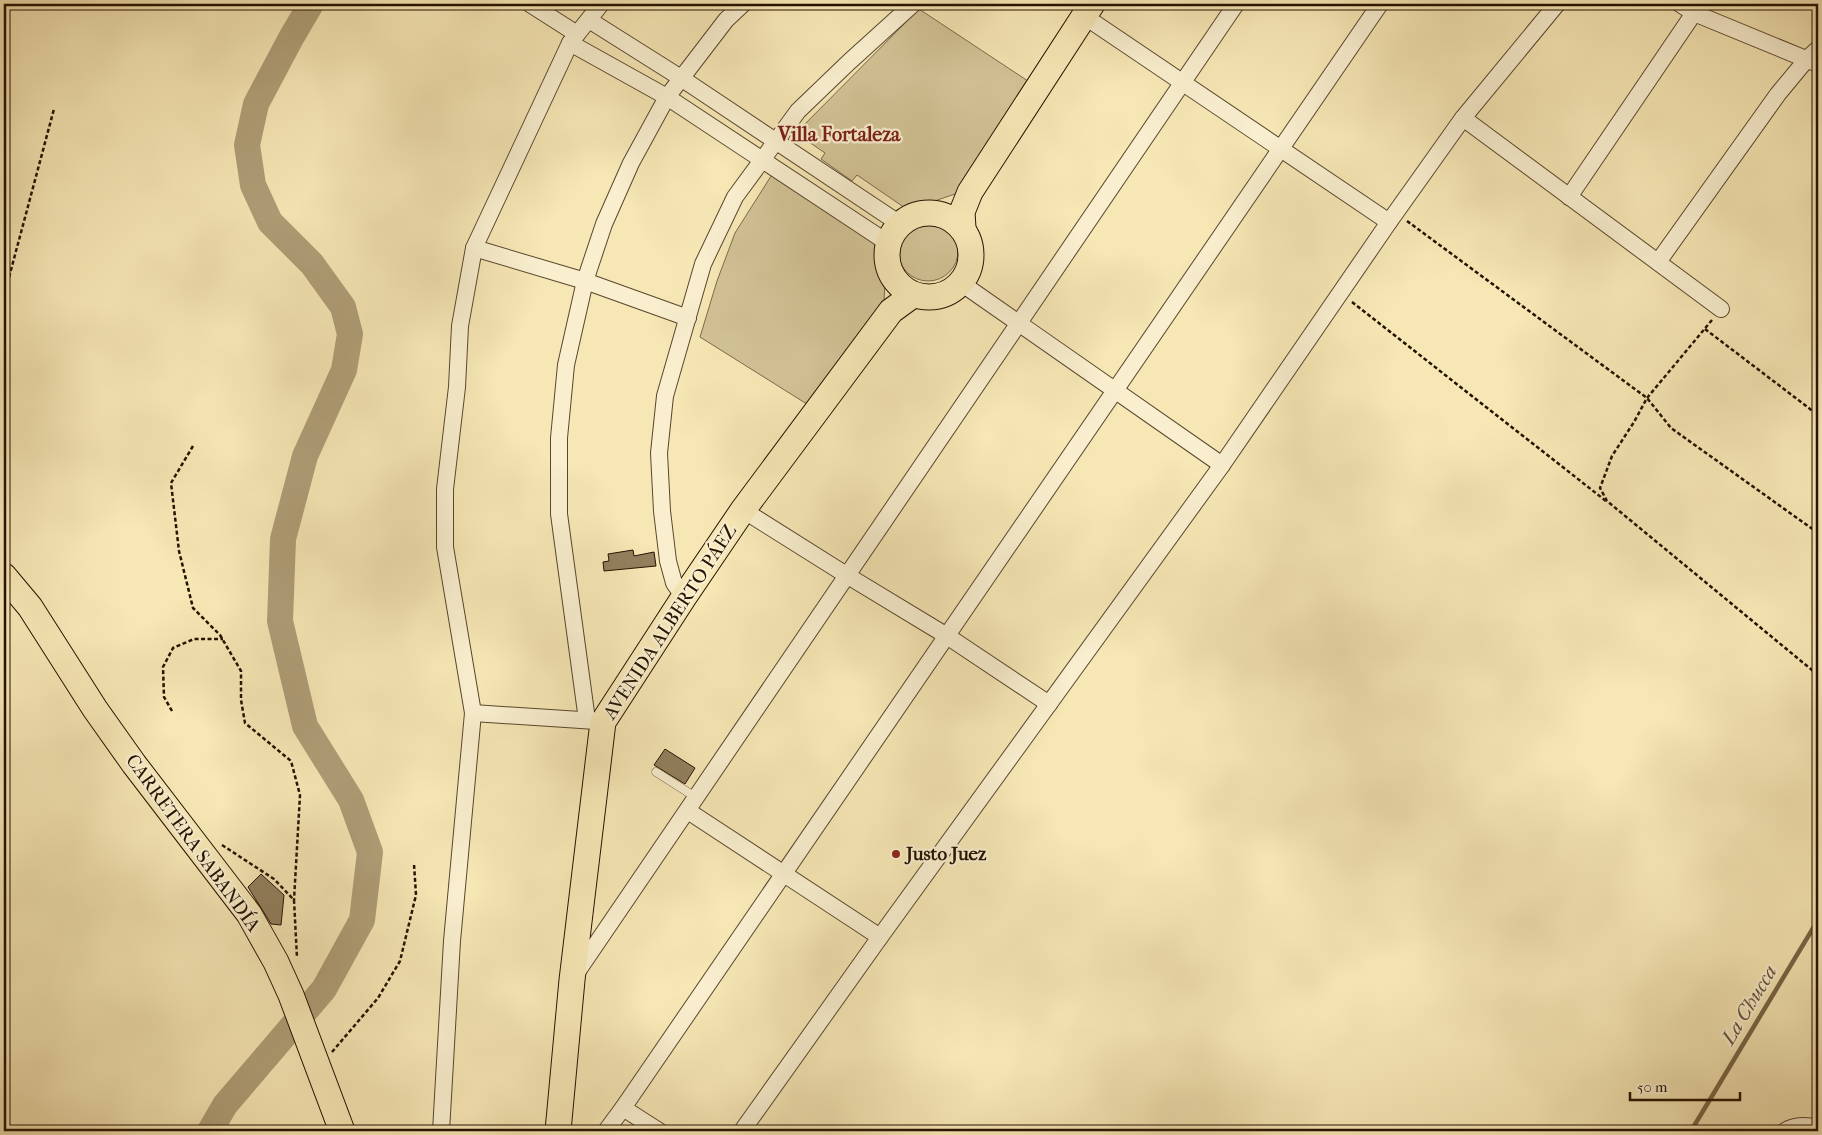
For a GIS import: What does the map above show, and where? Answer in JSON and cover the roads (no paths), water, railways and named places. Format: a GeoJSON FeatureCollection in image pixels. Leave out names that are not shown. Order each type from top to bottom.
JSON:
{"type":"FeatureCollection","features":[{"type":"Feature","properties":{"kind":"main road"},"geometry":{"type":"LineString","coordinates":[[963,228],[962,212],[970,192],[1088,10]]}},
{"type":"Feature","properties":{"kind":"main road"},"geometry":{"type":"LineString","coordinates":[[937,213],[953,205],[970,192]]}},
{"type":"Feature","properties":{"kind":"main road"},"geometry":{"type":"LineString","coordinates":[[924,212],[937,213],[951,218],[963,228],[970,241],[972,256],[969,270],[961,283],[951,292],[926,298],[905,289],[890,271],[887,257],[894,233],[911,216],[924,212]]}},
{"type":"Feature","properties":{"kind":"main road","name":"AVENIDA ALBERTO PÁEZ"},"geometry":{"type":"LineString","coordinates":[[558,1131],[595,721],[684,597],[743,510],[891,311],[896,296],[905,289]]}},
{"type":"Feature","properties":{"kind":"main road","name":"CARRETERA SABANDÍA"},"geometry":{"type":"LineString","coordinates":[[4,576],[30,607],[95,709],[123,748],[249,914],[276,962],[291,996],[342,1131]]}},
{"type":"Feature","properties":{"kind":"street"},"geometry":{"type":"LineString","coordinates":[[530,4],[574,39],[667,96],[763,159],[894,233]]}},
{"type":"Feature","properties":{"kind":"street"},"geometry":{"type":"LineString","coordinates":[[441,1131],[452,941],[473,713],[445,547],[445,499],[457,387],[460,326],[474,248],[574,39],[601,4]]}},
{"type":"Feature","properties":{"kind":"street"},"geometry":{"type":"LineString","coordinates":[[473,713],[595,721],[559,514],[559,438],[566,365],[585,281],[604,224],[630,163],[667,96],[726,20],[743,4]]}},
{"type":"Feature","properties":{"kind":"street"},"geometry":{"type":"LineString","coordinates":[[684,597],[674,583],[668,561],[662,511],[659,452],[665,396],[703,264],[735,196],[775,140],[804,105],[913,4]]}},
{"type":"Feature","properties":{"kind":"street"},"geometry":{"type":"LineString","coordinates":[[572,980],[1236,4]]}},
{"type":"Feature","properties":{"kind":"street"},"geometry":{"type":"LineString","coordinates":[[606,1131],[624,1108],[1380,4]]}},
{"type":"Feature","properties":{"kind":"street"},"geometry":{"type":"LineString","coordinates":[[742,1131],[1222,465],[1463,118],[1557,4]]}},
{"type":"Feature","properties":{"kind":"street"},"geometry":{"type":"LineString","coordinates":[[1658,262],[1778,94],[1815,57],[1694,13],[1680,4]]}},
{"type":"Feature","properties":{"kind":"street"},"geometry":{"type":"LineString","coordinates":[[1088,10],[1182,83],[1280,150],[1393,217]]}},
{"type":"Feature","properties":{"kind":"street"},"geometry":{"type":"LineString","coordinates":[[1569,197],[1694,13]]}},
{"type":"Feature","properties":{"kind":"street"},"geometry":{"type":"LineString","coordinates":[[589,20],[775,140],[894,233]]}},
{"type":"Feature","properties":{"kind":"street"},"geometry":{"type":"LineString","coordinates":[[1463,118],[1722,310]]}},
{"type":"Feature","properties":{"kind":"street"},"geometry":{"type":"LineString","coordinates":[[474,248],[585,281],[688,318]]}},
{"type":"Feature","properties":{"kind":"street"},"geometry":{"type":"LineString","coordinates":[[961,283],[1222,465]]}},
{"type":"Feature","properties":{"kind":"street"},"geometry":{"type":"LineString","coordinates":[[743,510],[947,636],[1049,704]]}},
{"type":"Feature","properties":{"kind":"street"},"geometry":{"type":"LineString","coordinates":[[692,804],[783,874],[880,937]]}},
{"type":"Feature","properties":{"kind":"street"},"geometry":{"type":"LineString","coordinates":[[624,1108],[660,1131]]}},
{"type":"Feature","properties":{"kind":"street"},"geometry":{"type":"LineString","coordinates":[[1786,1131],[1802,1125],[1818,1128]]}},
{"type":"Feature","properties":{"kind":"lane"},"geometry":{"type":"LineString","coordinates":[[656,772],[692,804]]}},
{"type":"Feature","properties":{"kind":"waterway"},"geometry":{"type":"LineString","coordinates":[[210,1131],[225,1105],[324,989],[362,920],[370,852],[351,800],[305,726],[280,621],[283,539],[305,456],[344,370],[350,334],[343,307],[312,264],[270,222],[253,185],[247,145],[256,104],[311,4]]}},
{"type":"Feature","properties":{"kind":"waterway","name":"La Chucca"},"geometry":{"type":"LineString","coordinates":[[1691,1131],[1818,920]]}},
{"type":"Feature","properties":{"kind":"place","name":"Justo Juez"},"geometry":{"type":"Point","coordinates":[896,854]}},
{"type":"Feature","properties":{"kind":"district","name":"Villa Fortaleza"},"geometry":{"type":"Point","coordinates":[839,134]}}]}
